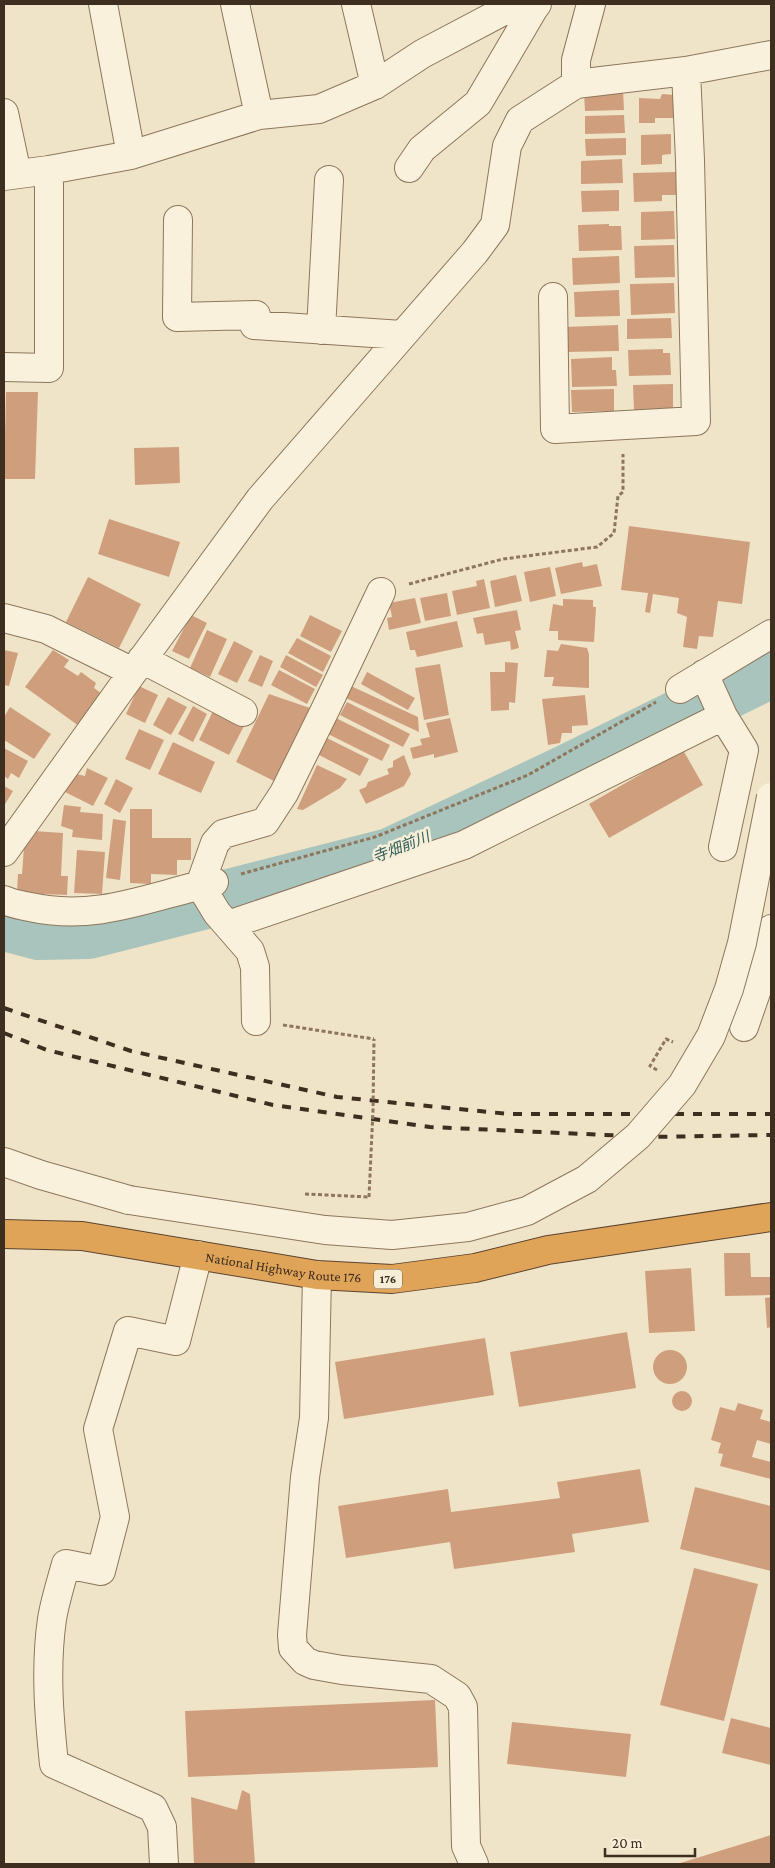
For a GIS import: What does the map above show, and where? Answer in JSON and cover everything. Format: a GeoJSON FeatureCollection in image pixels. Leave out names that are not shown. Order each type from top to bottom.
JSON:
{"type":"FeatureCollection","features":[{"type":"Feature","properties":{"kind":"highway","name":"National Highway Route 176"},"geometry":{"type":"LineString","coordinates":[[4,1234],[82,1236],[317,1275],[392,1279],[475,1268],[548,1250],[771,1217]]}},
{"type":"Feature","properties":{"kind":"street"},"geometry":{"type":"LineString","coordinates":[[103,4],[132,155]]}},
{"type":"Feature","properties":{"kind":"street"},"geometry":{"type":"LineString","coordinates":[[235,4],[259,115]]}},
{"type":"Feature","properties":{"kind":"street"},"geometry":{"type":"LineString","coordinates":[[356,4],[375,85]]}},
{"type":"Feature","properties":{"kind":"street"},"geometry":{"type":"LineString","coordinates":[[576,84],[576,60],[591,4]]}},
{"type":"Feature","properties":{"kind":"street"},"geometry":{"type":"LineString","coordinates":[[4,113],[11,175],[132,155],[259,115],[319,109],[375,85],[422,54],[509,8],[536,6]]}},
{"type":"Feature","properties":{"kind":"street"},"geometry":{"type":"LineString","coordinates":[[409,168],[422,149],[478,103],[536,6]]}},
{"type":"Feature","properties":{"kind":"street"},"geometry":{"type":"LineString","coordinates":[[4,852],[137,665],[260,499],[475,252],[495,225],[507,146],[520,120],[576,84],[686,71],[771,55]]}},
{"type":"Feature","properties":{"kind":"street"},"geometry":{"type":"LineString","coordinates":[[553,297],[555,429],[696,421],[686,71]]}},
{"type":"Feature","properties":{"kind":"street"},"geometry":{"type":"LineString","coordinates":[[4,367],[48,368],[49,170]]}},
{"type":"Feature","properties":{"kind":"street"},"geometry":{"type":"LineString","coordinates":[[321,330],[330,180]]}},
{"type":"Feature","properties":{"kind":"street"},"geometry":{"type":"LineString","coordinates":[[178,220],[177,317],[256,315],[254,325],[402,336]]}},
{"type":"Feature","properties":{"kind":"street"},"geometry":{"type":"LineString","coordinates":[[256,1021],[255,967],[250,951],[212,899],[215,843],[222,834],[266,822],[284,793],[380,592]]}},
{"type":"Feature","properties":{"kind":"street"},"geometry":{"type":"LineString","coordinates":[[4,618],[46,629],[137,665],[243,712]]}},
{"type":"Feature","properties":{"kind":"street"},"geometry":{"type":"LineString","coordinates":[[680,689],[771,634]]}},
{"type":"Feature","properties":{"kind":"street"},"geometry":{"type":"LineString","coordinates":[[704,674],[723,716],[744,750],[723,847]]}},
{"type":"Feature","properties":{"kind":"street"},"geometry":{"type":"LineString","coordinates":[[4,900],[51,912],[98,911],[159,898],[212,899],[464,845],[723,716]]}},
{"type":"Feature","properties":{"kind":"street"},"geometry":{"type":"LineString","coordinates":[[4,1162],[41,1175],[128,1200],[325,1230],[392,1235],[468,1227],[527,1211],[587,1179],[638,1136],[682,1085],[711,1036],[730,989],[742,943],[771,797]]}},
{"type":"Feature","properties":{"kind":"street"},"geometry":{"type":"LineString","coordinates":[[744,1027],[763,972],[771,930]]}},
{"type":"Feature","properties":{"kind":"street"},"geometry":{"type":"LineString","coordinates":[[164,1864],[162,1827],[153,1808],[54,1764],[48,1707],[49,1670],[52,1619],[66,1564],[101,1571],[115,1517],[98,1429],[128,1331],[176,1340],[198,1255]]}},
{"type":"Feature","properties":{"kind":"street"},"geometry":{"type":"LineString","coordinates":[[317,1275],[314,1418],[305,1477],[292,1635],[293,1648],[305,1661],[314,1665],[342,1670],[431,1679],[457,1696],[463,1707],[466,1846],[474,1864]]}},
{"type":"Feature","properties":{"kind":"path"},"geometry":{"type":"LineString","coordinates":[[380,592],[503,559],[597,547],[614,533],[618,496],[623,492],[623,426]]}},
{"type":"Feature","properties":{"kind":"path"},"geometry":{"type":"LineString","coordinates":[[212,899],[375,837],[519,778],[680,689]]}},
{"type":"Feature","properties":{"kind":"path"},"geometry":{"type":"LineString","coordinates":[[256,1021],[374,1039],[369,1197],[305,1194]]}},
{"type":"Feature","properties":{"kind":"building"},"geometry":{"type":"Polygon","coordinates":[[[623,90],[624,110],[585,111],[584,92],[623,90]]]}},
{"type":"Feature","properties":{"kind":"building"},"geometry":{"type":"Polygon","coordinates":[[[662,94],[675,95],[675,118],[655,118],[655,123],[639,123],[639,98],[660,99],[662,94]]]}},
{"type":"Feature","properties":{"kind":"building"},"geometry":{"type":"Polygon","coordinates":[[[624,115],[625,133],[585,134],[585,116],[624,115]]]}},
{"type":"Feature","properties":{"kind":"building"},"geometry":{"type":"Polygon","coordinates":[[[671,134],[671,154],[662,155],[662,164],[641,165],[641,135],[671,134]]]}},
{"type":"Feature","properties":{"kind":"building"},"geometry":{"type":"Polygon","coordinates":[[[626,138],[626,155],[586,156],[585,139],[626,138]]]}},
{"type":"Feature","properties":{"kind":"building"},"geometry":{"type":"Polygon","coordinates":[[[622,159],[623,183],[581,184],[581,161],[622,159]]]}},
{"type":"Feature","properties":{"kind":"building"},"geometry":{"type":"Polygon","coordinates":[[[676,172],[677,195],[662,195],[662,201],[634,202],[633,173],[676,172]]]}},
{"type":"Feature","properties":{"kind":"building"},"geometry":{"type":"Polygon","coordinates":[[[619,190],[619,211],[582,212],[581,191],[619,190]]]}},
{"type":"Feature","properties":{"kind":"building"},"geometry":{"type":"Polygon","coordinates":[[[674,211],[675,239],[641,240],[641,212],[674,211]]]}},
{"type":"Feature","properties":{"kind":"building"},"geometry":{"type":"Polygon","coordinates":[[[609,224],[609,226],[621,226],[622,250],[579,251],[578,225],[609,224]]]}},
{"type":"Feature","properties":{"kind":"building"},"geometry":{"type":"Polygon","coordinates":[[[674,245],[675,277],[635,278],[634,246],[674,245]]]}},
{"type":"Feature","properties":{"kind":"building"},"geometry":{"type":"Polygon","coordinates":[[[619,256],[620,283],[573,285],[572,258],[619,256]]]}},
{"type":"Feature","properties":{"kind":"building"},"geometry":{"type":"Polygon","coordinates":[[[674,283],[675,313],[631,315],[630,284],[674,283]]]}},
{"type":"Feature","properties":{"kind":"building"},"geometry":{"type":"Polygon","coordinates":[[[619,290],[620,316],[575,317],[574,292],[619,290]]]}},
{"type":"Feature","properties":{"kind":"building"},"geometry":{"type":"Polygon","coordinates":[[[671,318],[672,338],[627,339],[627,319],[671,318]]]}},
{"type":"Feature","properties":{"kind":"building"},"geometry":{"type":"Polygon","coordinates":[[[618,325],[619,351],[565,352],[564,327],[618,325]]]}},
{"type":"Feature","properties":{"kind":"building"},"geometry":{"type":"Polygon","coordinates":[[[663,349],[663,353],[670,353],[671,375],[629,376],[628,350],[663,349]]]}},
{"type":"Feature","properties":{"kind":"building"},"geometry":{"type":"Polygon","coordinates":[[[612,357],[612,370],[616,370],[617,386],[572,387],[571,359],[612,357]]]}},
{"type":"Feature","properties":{"kind":"building"},"geometry":{"type":"Polygon","coordinates":[[[673,384],[673,409],[634,411],[633,385],[673,384]]]}},
{"type":"Feature","properties":{"kind":"building"},"geometry":{"type":"Polygon","coordinates":[[[614,389],[614,411],[572,412],[571,390],[614,389]]]}},
{"type":"Feature","properties":{"kind":"building"},"geometry":{"type":"Polygon","coordinates":[[[6,392],[38,392],[35,479],[4,479],[6,392]]]}},
{"type":"Feature","properties":{"kind":"building"},"geometry":{"type":"Polygon","coordinates":[[[179,447],[180,483],[135,485],[134,448],[179,447]]]}},
{"type":"Feature","properties":{"kind":"building"},"geometry":{"type":"Polygon","coordinates":[[[109,519],[180,542],[169,577],[98,554],[109,519]]]}},
{"type":"Feature","properties":{"kind":"building"},"geometry":{"type":"Polygon","coordinates":[[[629,526],[750,542],[742,604],[718,601],[713,637],[699,636],[697,649],[683,647],[687,617],[677,613],[679,598],[653,594],[650,613],[645,612],[648,593],[621,590],[629,526]]]}},
{"type":"Feature","properties":{"kind":"building"},"geometry":{"type":"Polygon","coordinates":[[[582,562],[583,567],[597,564],[602,586],[561,594],[555,568],[582,562]]]}},
{"type":"Feature","properties":{"kind":"building"},"geometry":{"type":"Polygon","coordinates":[[[550,567],[556,596],[530,602],[524,572],[550,567]]]}},
{"type":"Feature","properties":{"kind":"building"},"geometry":{"type":"Polygon","coordinates":[[[516,575],[522,601],[495,607],[490,581],[516,575]]]}},
{"type":"Feature","properties":{"kind":"building"},"geometry":{"type":"Polygon","coordinates":[[[88,577],[141,604],[119,648],[66,622],[88,577]]]}},
{"type":"Feature","properties":{"kind":"building"},"geometry":{"type":"Polygon","coordinates":[[[484,579],[490,608],[457,615],[452,591],[477,586],[476,581],[484,579]]]}},
{"type":"Feature","properties":{"kind":"building"},"geometry":{"type":"Polygon","coordinates":[[[447,593],[451,616],[425,621],[420,598],[447,593]]]}},
{"type":"Feature","properties":{"kind":"building"},"geometry":{"type":"Polygon","coordinates":[[[415,598],[421,623],[389,630],[387,618],[392,617],[389,603],[415,598]]]}},
{"type":"Feature","properties":{"kind":"building"},"geometry":{"type":"Polygon","coordinates":[[[563,599],[593,600],[593,607],[596,607],[594,642],[558,640],[558,631],[549,631],[553,604],[563,606],[563,599]]]}},
{"type":"Feature","properties":{"kind":"building"},"geometry":{"type":"Polygon","coordinates":[[[517,610],[521,630],[515,631],[519,648],[511,650],[510,641],[485,645],[483,633],[477,634],[473,618],[517,610]]]}},
{"type":"Feature","properties":{"kind":"building"},"geometry":{"type":"Polygon","coordinates":[[[191,615],[207,623],[189,659],[172,651],[191,615]]]}},
{"type":"Feature","properties":{"kind":"building"},"geometry":{"type":"Polygon","coordinates":[[[310,615],[342,631],[331,652],[300,636],[310,615]]]}},
{"type":"Feature","properties":{"kind":"building"},"geometry":{"type":"Polygon","coordinates":[[[457,621],[463,647],[417,657],[415,650],[410,650],[406,632],[457,621]]]}},
{"type":"Feature","properties":{"kind":"building"},"geometry":{"type":"Polygon","coordinates":[[[207,630],[227,639],[210,677],[190,668],[207,630]]]}},
{"type":"Feature","properties":{"kind":"building"},"geometry":{"type":"Polygon","coordinates":[[[297,638],[331,656],[323,672],[288,653],[297,638]]]}},
{"type":"Feature","properties":{"kind":"building"},"geometry":{"type":"Polygon","coordinates":[[[234,641],[253,651],[237,683],[218,674],[234,641]]]}},
{"type":"Feature","properties":{"kind":"building"},"geometry":{"type":"Polygon","coordinates":[[[561,644],[587,648],[589,654],[589,688],[552,686],[554,677],[544,677],[547,650],[558,651],[561,644]]]}},
{"type":"Feature","properties":{"kind":"building"},"geometry":{"type":"Polygon","coordinates":[[[4,650],[18,653],[9,686],[4,685],[4,650]]]}},
{"type":"Feature","properties":{"kind":"building"},"geometry":{"type":"Polygon","coordinates":[[[53,650],[69,660],[64,667],[78,676],[81,672],[96,683],[94,688],[105,696],[83,729],[25,687],[53,650]]]}},
{"type":"Feature","properties":{"kind":"building"},"geometry":{"type":"Polygon","coordinates":[[[260,655],[273,661],[262,687],[248,681],[260,655]]]}},
{"type":"Feature","properties":{"kind":"building"},"geometry":{"type":"Polygon","coordinates":[[[286,655],[323,675],[316,687],[280,667],[286,655]]]}},
{"type":"Feature","properties":{"kind":"building"},"geometry":{"type":"Polygon","coordinates":[[[505,662],[518,663],[515,703],[509,702],[509,710],[491,711],[490,672],[505,672],[505,662]]]}},
{"type":"Feature","properties":{"kind":"building"},"geometry":{"type":"Polygon","coordinates":[[[440,664],[449,715],[424,720],[415,668],[440,664]]]}},
{"type":"Feature","properties":{"kind":"building"},"geometry":{"type":"Polygon","coordinates":[[[279,670],[315,689],[307,704],[271,685],[279,670]]]}},
{"type":"Feature","properties":{"kind":"building"},"geometry":{"type":"Polygon","coordinates":[[[367,672],[415,698],[408,710],[361,684],[367,672]]]}},
{"type":"Feature","properties":{"kind":"building"},"geometry":{"type":"Polygon","coordinates":[[[139,686],[158,695],[145,723],[126,714],[139,686]]]}},
{"type":"Feature","properties":{"kind":"building"},"geometry":{"type":"Polygon","coordinates":[[[351,686],[418,717],[419,732],[346,698],[351,686]]]}},
{"type":"Feature","properties":{"kind":"building"},"geometry":{"type":"Polygon","coordinates":[[[269,694],[310,708],[274,781],[236,762],[269,694]]]}},
{"type":"Feature","properties":{"kind":"building"},"geometry":{"type":"Polygon","coordinates":[[[585,695],[588,725],[572,726],[572,733],[562,733],[560,743],[548,745],[542,699],[585,695]]]}},
{"type":"Feature","properties":{"kind":"building"},"geometry":{"type":"Polygon","coordinates":[[[168,697],[187,707],[171,735],[153,725],[168,697]]]}},
{"type":"Feature","properties":{"kind":"building"},"geometry":{"type":"Polygon","coordinates":[[[347,702],[410,734],[403,747],[340,715],[347,702]]]}},
{"type":"Feature","properties":{"kind":"building"},"geometry":{"type":"Polygon","coordinates":[[[193,706],[207,714],[193,742],[178,734],[193,706]]]}},
{"type":"Feature","properties":{"kind":"building"},"geometry":{"type":"Polygon","coordinates":[[[10,707],[51,734],[34,759],[4,740],[4,717],[10,707]]]}},
{"type":"Feature","properties":{"kind":"building"},"geometry":{"type":"Polygon","coordinates":[[[214,709],[245,724],[229,755],[199,740],[214,709]]]}},
{"type":"Feature","properties":{"kind":"building"},"geometry":{"type":"Polygon","coordinates":[[[336,718],[390,745],[382,761],[328,734],[336,718]]]}},
{"type":"Feature","properties":{"kind":"building"},"geometry":{"type":"Polygon","coordinates":[[[450,718],[458,752],[434,758],[434,754],[413,759],[410,748],[422,745],[420,739],[430,737],[426,723],[450,718]]]}},
{"type":"Feature","properties":{"kind":"building"},"geometry":{"type":"Polygon","coordinates":[[[139,729],[164,740],[150,770],[125,759],[139,729]]]}},
{"type":"Feature","properties":{"kind":"building"},"geometry":{"type":"Polygon","coordinates":[[[325,737],[369,759],[360,776],[317,754],[325,737]]]}},
{"type":"Feature","properties":{"kind":"building"},"geometry":{"type":"Polygon","coordinates":[[[173,742],[215,762],[201,793],[158,774],[173,742]]]}},
{"type":"Feature","properties":{"kind":"building"},"geometry":{"type":"Polygon","coordinates":[[[4,748],[28,761],[19,778],[11,773],[8,779],[4,776],[4,748]]]}},
{"type":"Feature","properties":{"kind":"building"},"geometry":{"type":"Polygon","coordinates":[[[683,750],[703,785],[609,838],[589,804],[683,750]]]}},
{"type":"Feature","properties":{"kind":"building"},"geometry":{"type":"Polygon","coordinates":[[[404,755],[411,774],[404,786],[366,804],[359,790],[366,787],[368,782],[389,774],[387,769],[393,767],[393,761],[404,755]]]}},
{"type":"Feature","properties":{"kind":"building"},"geometry":{"type":"Polygon","coordinates":[[[317,765],[347,779],[340,788],[303,810],[297,809],[317,765]]]}},
{"type":"Feature","properties":{"kind":"building"},"geometry":{"type":"Polygon","coordinates":[[[87,768],[108,778],[93,806],[65,792],[76,774],[85,776],[87,768]]]}},
{"type":"Feature","properties":{"kind":"building"},"geometry":{"type":"Polygon","coordinates":[[[116,779],[133,788],[120,813],[104,804],[116,779]]]}},
{"type":"Feature","properties":{"kind":"building"},"geometry":{"type":"Polygon","coordinates":[[[4,786],[13,791],[4,806],[4,786]]]}},
{"type":"Feature","properties":{"kind":"building"},"geometry":{"type":"Polygon","coordinates":[[[64,805],[81,807],[80,812],[103,814],[102,840],[72,837],[73,830],[61,826],[64,805]]]}},
{"type":"Feature","properties":{"kind":"building"},"geometry":{"type":"Polygon","coordinates":[[[130,809],[152,809],[152,838],[191,838],[191,860],[177,860],[177,875],[151,874],[151,884],[130,883],[130,809]]]}},
{"type":"Feature","properties":{"kind":"building"},"geometry":{"type":"Polygon","coordinates":[[[113,819],[126,821],[120,880],[106,878],[113,819]]]}},
{"type":"Feature","properties":{"kind":"building"},"geometry":{"type":"Polygon","coordinates":[[[34,831],[63,833],[61,876],[68,876],[67,895],[17,893],[18,874],[22,874],[24,847],[34,831]]]}},
{"type":"Feature","properties":{"kind":"building"},"geometry":{"type":"Polygon","coordinates":[[[77,850],[105,852],[102,894],[74,893],[77,850]]]}},
{"type":"Feature","properties":{"kind":"building"},"geometry":{"type":"Polygon","coordinates":[[[724,1253],[750,1253],[751,1277],[771,1277],[771,1295],[725,1296],[724,1253]]]}},
{"type":"Feature","properties":{"kind":"building"},"geometry":{"type":"Polygon","coordinates":[[[691,1268],[695,1331],[649,1333],[645,1271],[691,1268]]]}},
{"type":"Feature","properties":{"kind":"building"},"geometry":{"type":"Polygon","coordinates":[[[771,1297],[771,1327],[767,1328],[765,1298],[771,1297]]]}},
{"type":"Feature","properties":{"kind":"building"},"geometry":{"type":"Polygon","coordinates":[[[627,1332],[636,1388],[519,1407],[510,1352],[627,1332]]]}},
{"type":"Feature","properties":{"kind":"building"},"geometry":{"type":"Polygon","coordinates":[[[485,1338],[494,1395],[344,1419],[335,1362],[485,1338]]]}},
{"type":"Feature","properties":{"kind":"building"},"geometry":{"type":"Polygon","coordinates":[[[670,1350],[682,1355],[687,1367],[682,1379],[670,1384],[658,1379],[653,1367],[658,1355],[670,1350]]]}},
{"type":"Feature","properties":{"kind":"building"},"geometry":{"type":"Polygon","coordinates":[[[682,1391],[689,1394],[692,1401],[689,1408],[682,1411],[675,1408],[672,1401],[675,1394],[682,1391]]]}},
{"type":"Feature","properties":{"kind":"building"},"geometry":{"type":"Polygon","coordinates":[[[738,1403],[763,1410],[760,1419],[771,1422],[771,1444],[757,1440],[752,1457],[771,1462],[771,1479],[720,1466],[723,1454],[718,1453],[721,1443],[711,1440],[720,1407],[735,1411],[738,1403]]]}},
{"type":"Feature","properties":{"kind":"building"},"geometry":{"type":"Polygon","coordinates":[[[640,1469],[649,1522],[572,1534],[575,1552],[454,1569],[450,1542],[346,1558],[338,1506],[448,1489],[451,1512],[560,1498],[557,1482],[640,1469]]]}},
{"type":"Feature","properties":{"kind":"building"},"geometry":{"type":"Polygon","coordinates":[[[695,1487],[771,1506],[771,1571],[680,1549],[695,1487]]]}},
{"type":"Feature","properties":{"kind":"building"},"geometry":{"type":"Polygon","coordinates":[[[694,1568],[758,1584],[724,1721],[660,1705],[694,1568]]]}},
{"type":"Feature","properties":{"kind":"building"},"geometry":{"type":"Polygon","coordinates":[[[435,1700],[438,1767],[188,1777],[185,1711],[435,1700]]]}},
{"type":"Feature","properties":{"kind":"building"},"geometry":{"type":"Polygon","coordinates":[[[731,1718],[771,1728],[771,1765],[722,1753],[731,1718]]]}},
{"type":"Feature","properties":{"kind":"building"},"geometry":{"type":"Polygon","coordinates":[[[512,1722],[631,1734],[626,1777],[507,1764],[512,1722]]]}},
{"type":"Feature","properties":{"kind":"building"},"geometry":{"type":"Polygon","coordinates":[[[242,1790],[250,1794],[255,1864],[194,1864],[191,1797],[237,1810],[242,1790]]]}},
{"type":"Feature","properties":{"kind":"building"},"geometry":{"type":"Polygon","coordinates":[[[771,1835],[771,1864],[677,1864],[771,1835]]]}},
{"type":"Feature","properties":{"kind":"waterway","name":"寺畑前川"},"geometry":{"type":"LineString","coordinates":[[4,924],[39,933],[88,932],[390,855],[568,771],[771,671]]}},
{"type":"Feature","properties":{"kind":"railway"},"geometry":{"type":"LineString","coordinates":[[4,1008],[131,1051],[337,1097],[509,1114],[771,1114]]}},
{"type":"Feature","properties":{"kind":"railway"},"geometry":{"type":"LineString","coordinates":[[4,1033],[47,1050],[273,1105],[430,1127],[650,1137],[771,1135]]}}]}
